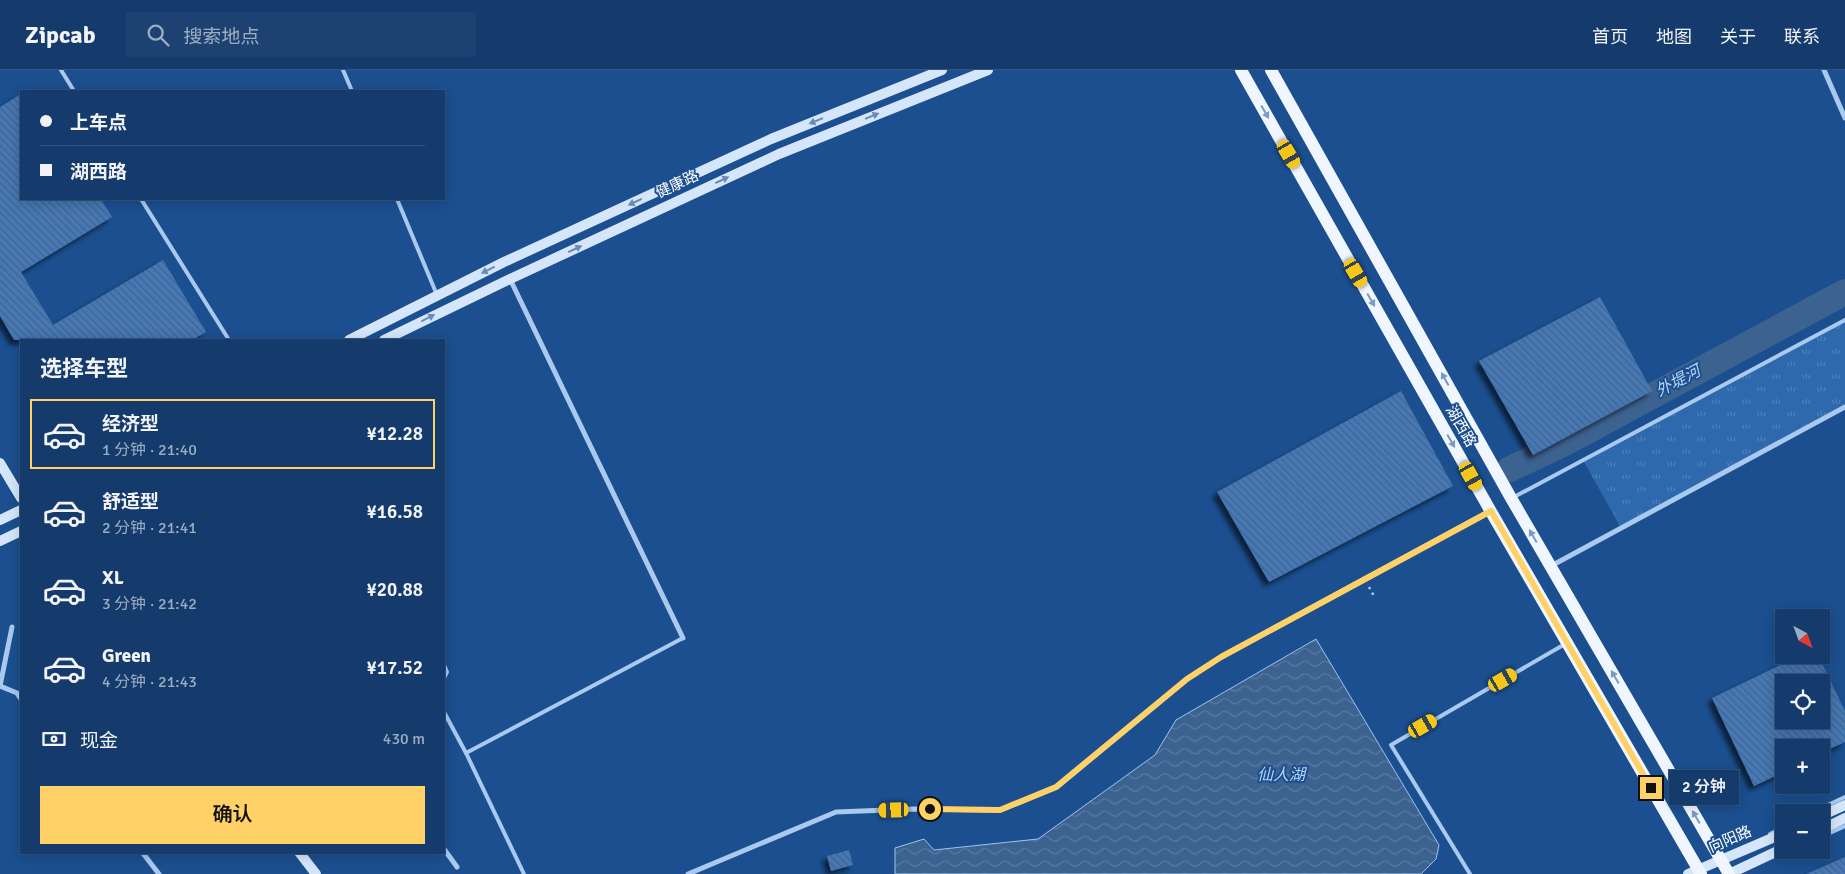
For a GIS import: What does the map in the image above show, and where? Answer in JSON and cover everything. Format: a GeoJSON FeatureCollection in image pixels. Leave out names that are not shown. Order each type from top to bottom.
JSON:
{"type":"FeatureCollection","features":[{"type":"Feature","properties":{"kind":"main road","name":"健康路"},"geometry":{"type":"LineString","coordinates":[[350,339],[504,262],[771,139],[942,70]]}},
{"type":"Feature","properties":{"kind":"main road","name":"健康路"},"geometry":{"type":"LineString","coordinates":[[386,339],[778,154],[988,70]]}},
{"type":"Feature","properties":{"kind":"main road","name":"湖西路"},"geometry":{"type":"LineString","coordinates":[[1241,70],[1696,872]]}},
{"type":"Feature","properties":{"kind":"main road","name":"湖西路"},"geometry":{"type":"LineString","coordinates":[[1271,70],[1511,498],[1729,874]]}},
{"type":"Feature","properties":{"kind":"main road"},"geometry":{"type":"LineString","coordinates":[[0,463],[20,496]]}},
{"type":"Feature","properties":{"kind":"main road"},"geometry":{"type":"LineString","coordinates":[[0,520],[20,510]]}},
{"type":"Feature","properties":{"kind":"main road"},"geometry":{"type":"LineString","coordinates":[[0,541],[20,531]]}},
{"type":"Feature","properties":{"kind":"main road"},"geometry":{"type":"LineString","coordinates":[[1830,812],[1845,805]]}},
{"type":"Feature","properties":{"kind":"main road"},"geometry":{"type":"LineString","coordinates":[[1830,826],[1845,818]]}},
{"type":"Feature","properties":{"kind":"main road","name":"向阳路"},"geometry":{"type":"LineString","coordinates":[[1696,872],[1775,837]]}},
{"type":"Feature","properties":{"kind":"main road","name":"向阳路"},"geometry":{"type":"LineString","coordinates":[[1729,874],[1775,852]]}},
{"type":"Feature","properties":{"kind":"main road"},"geometry":{"type":"LineString","coordinates":[[301,854],[316,874]]}},
{"type":"Feature","properties":{"kind":"street"},"geometry":{"type":"LineString","coordinates":[[1824,70],[1845,118]]}},
{"type":"Feature","properties":{"kind":"street"},"geometry":{"type":"LineString","coordinates":[[510,279],[683,638]]}},
{"type":"Feature","properties":{"kind":"street"},"geometry":{"type":"LineString","coordinates":[[1550,566],[1845,407]]}},
{"type":"Feature","properties":{"kind":"street"},"geometry":{"type":"LineString","coordinates":[[688,874],[836,812],[913,809],[1000,810],[1056,787],[1187,679],[1221,657],[1491,511]]}},
{"type":"Feature","properties":{"kind":"street"},"geometry":{"type":"LineString","coordinates":[[12,627],[0,686],[17,693],[20,698]]}},
{"type":"Feature","properties":{"kind":"street"},"geometry":{"type":"LineString","coordinates":[[445,850],[458,867]]}},
{"type":"Feature","properties":{"kind":"street"},"geometry":{"type":"LineString","coordinates":[[144,854],[159,874]]}},
{"type":"Feature","properties":{"kind":"lane"},"geometry":{"type":"LineString","coordinates":[[61,70],[73,90]]}},
{"type":"Feature","properties":{"kind":"lane"},"geometry":{"type":"LineString","coordinates":[[343,70],[352,90]]}},
{"type":"Feature","properties":{"kind":"lane"},"geometry":{"type":"LineString","coordinates":[[142,200],[228,339]]}},
{"type":"Feature","properties":{"kind":"lane"},"geometry":{"type":"LineString","coordinates":[[397,200],[437,295]]}},
{"type":"Feature","properties":{"kind":"lane"},"geometry":{"type":"LineString","coordinates":[[1511,498],[1845,320]]}},
{"type":"Feature","properties":{"kind":"lane"},"geometry":{"type":"LineString","coordinates":[[466,753],[683,638]]}},
{"type":"Feature","properties":{"kind":"lane"},"geometry":{"type":"LineString","coordinates":[[1470,874],[1391,745],[1567,643]]}},
{"type":"Feature","properties":{"kind":"lane"},"geometry":{"type":"LineString","coordinates":[[445,714],[466,753],[524,874]]}},
{"type":"Feature","properties":{"kind":"lane"},"geometry":{"type":"LineString","coordinates":[[1830,804],[1845,797]]}},
{"type":"Feature","properties":{"kind":"lane"},"geometry":{"type":"LineString","coordinates":[[1830,833],[1845,826]]}},
{"type":"Feature","properties":{"kind":"lane"},"geometry":{"type":"LineString","coordinates":[[1720,860],[1775,832]]}},
{"type":"Feature","properties":{"kind":"lane"},"geometry":{"type":"LineString","coordinates":[[1729,874],[1775,856]]}},
{"type":"Feature","properties":{"kind":"green space"},"geometry":{"type":"Polygon","coordinates":[[[1845,320],[1845,407],[1621,528],[1583,460],[1845,320]]]}},
{"type":"Feature","properties":{"kind":"water","name":"仙人湖"},"geometry":{"type":"Polygon","coordinates":[[[1316,639],[1439,845],[1436,859],[1421,874],[895,874],[895,848],[924,839],[934,850],[1038,839],[1155,755],[1176,720],[1316,639]]]}},
{"type":"Feature","properties":{"kind":"building"},"geometry":{"type":"Polygon","coordinates":[[[20,95],[20,200],[102,200],[112,217],[21,272],[53,325],[163,260],[206,332],[194,339],[14,340],[0,316],[0,107],[20,95]]]}},
{"type":"Feature","properties":{"kind":"building"},"geometry":{"type":"Polygon","coordinates":[[[1600,297],[1652,391],[1533,455],[1479,361],[1600,297]]]}},
{"type":"Feature","properties":{"kind":"building"},"geometry":{"type":"Polygon","coordinates":[[[1401,391],[1453,486],[1269,582],[1217,492],[1401,391]]]}},
{"type":"Feature","properties":{"kind":"building"},"geometry":{"type":"Polygon","coordinates":[[[1782,664],[1822,664],[1827,674],[1775,674],[1775,729],[1830,729],[1830,680],[1845,711],[1845,742],[1830,749],[1830,739],[1775,739],[1775,776],[1754,786],[1712,698],[1782,664]]]}},
{"type":"Feature","properties":{"kind":"building"},"geometry":{"type":"Polygon","coordinates":[[[849,850],[853,865],[831,871],[827,856],[849,850]]]}},
{"type":"Feature","properties":{"kind":"building"},"geometry":{"type":"Polygon","coordinates":[[[1845,857],[1845,874],[1806,874],[1845,857]]]}},
{"type":"Feature","properties":{"kind":"waterway","name":"外堤河"},"geometry":{"type":"LineString","coordinates":[[1510,469],[1565,443],[1845,292]]}},
{"type":"Feature","properties":{"kind":"route"},"geometry":{"type":"LineString","coordinates":[[930,809],[1000,810],[1056,787],[1187,679],[1221,657],[1491,511],[1651,788]]}}]}
